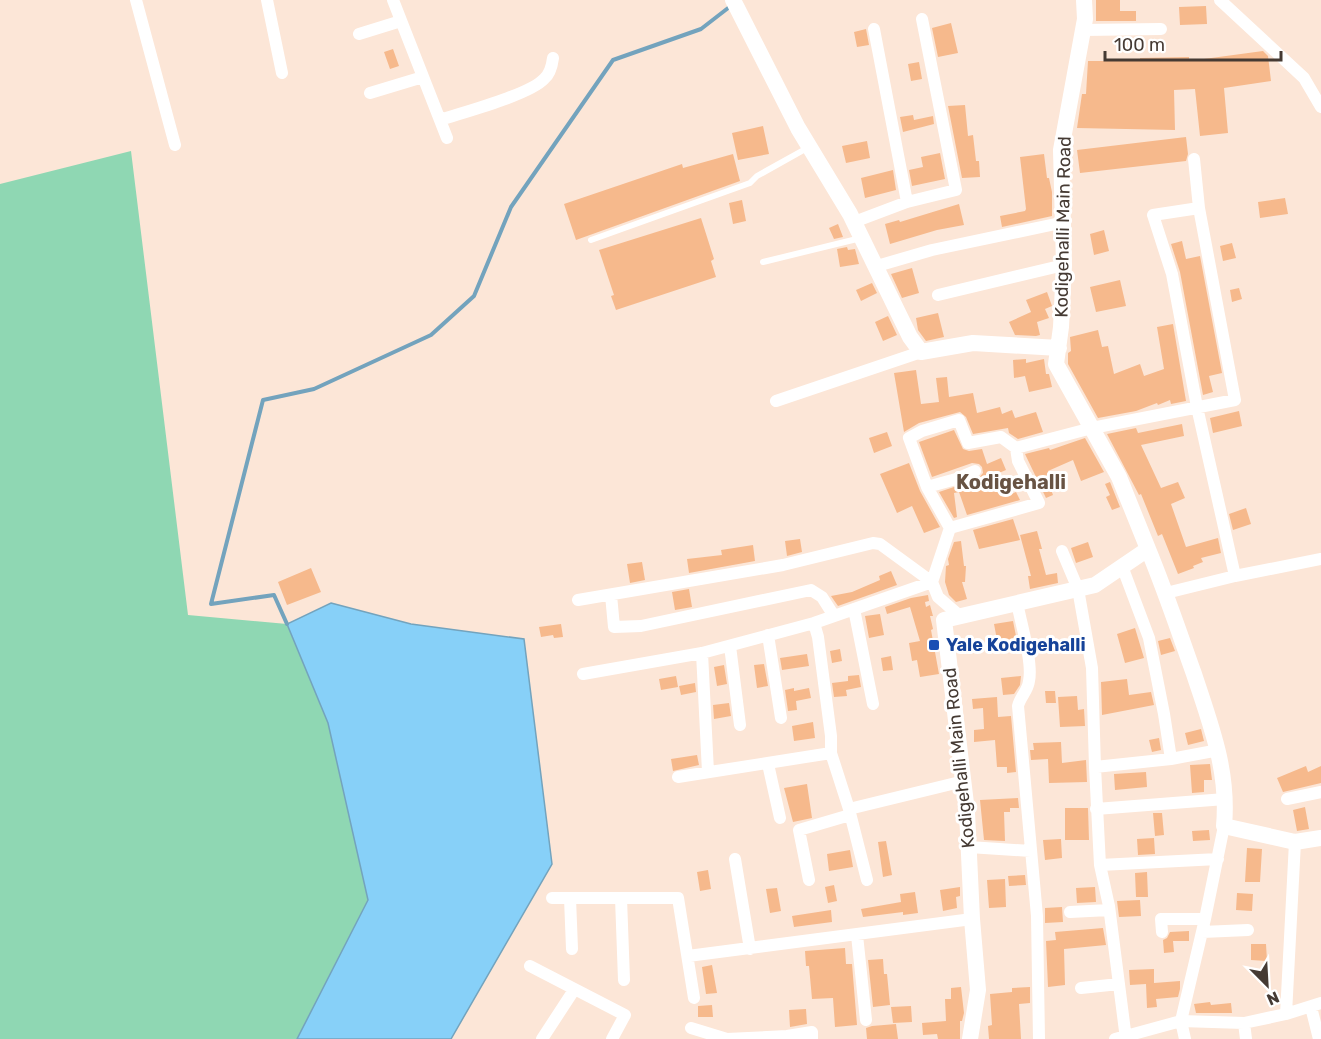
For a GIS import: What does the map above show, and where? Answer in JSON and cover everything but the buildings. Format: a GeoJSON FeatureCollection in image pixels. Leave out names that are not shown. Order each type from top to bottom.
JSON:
{"type":"FeatureCollection","features":[{"type":"Feature","properties":{"kind":"street"},"geometry":{"type":"LineString","coordinates":[[136,0],[175,145]]}},
{"type":"Feature","properties":{"kind":"street"},"geometry":{"type":"LineString","coordinates":[[267,0],[282,73]]}},
{"type":"Feature","properties":{"kind":"street"},"geometry":{"type":"LineString","coordinates":[[393,0],[447,138]]}},
{"type":"Feature","properties":{"kind":"street","name":"Kodigehalli Main Road"},"geometry":{"type":"LineString","coordinates":[[1084,0],[1085,19],[1061,150],[1065,222],[1064,265],[1056,364],[1119,477],[1166,593],[1219,750],[1225,799],[1224,826]]}},
{"type":"Feature","properties":{"kind":"street"},"geometry":{"type":"LineString","coordinates":[[1220,0],[1304,78],[1321,107]]}},
{"type":"Feature","properties":{"kind":"street"},"geometry":{"type":"LineString","coordinates":[[735,6],[809,146],[854,222],[910,337],[921,352]]}},
{"type":"Feature","properties":{"kind":"street"},"geometry":{"type":"LineString","coordinates":[[854,222],[907,202],[956,190],[922,19]]}},
{"type":"Feature","properties":{"kind":"street"},"geometry":{"type":"LineString","coordinates":[[359,34],[401,21]]}},
{"type":"Feature","properties":{"kind":"street"},"geometry":{"type":"LineString","coordinates":[[874,28],[907,202]]}},
{"type":"Feature","properties":{"kind":"street"},"geometry":{"type":"LineString","coordinates":[[1082,30],[1161,29]]}},
{"type":"Feature","properties":{"kind":"street"},"geometry":{"type":"LineString","coordinates":[[440,120],[532,88],[545,79],[551,69],[553,58]]}},
{"type":"Feature","properties":{"kind":"street"},"geometry":{"type":"LineString","coordinates":[[370,93],[423,77]]}},
{"type":"Feature","properties":{"kind":"street"},"geometry":{"type":"LineString","coordinates":[[1016,448],[1092,428],[1235,400],[1199,208],[1194,159]]}},
{"type":"Feature","properties":{"kind":"street"},"geometry":{"type":"LineString","coordinates":[[1199,208],[1153,215],[1172,274],[1197,407],[1235,576]]}},
{"type":"Feature","properties":{"kind":"street"},"geometry":{"type":"LineString","coordinates":[[877,266],[932,250],[1065,222]]}},
{"type":"Feature","properties":{"kind":"street"},"geometry":{"type":"LineString","coordinates":[[938,296],[1064,265]]}},
{"type":"Feature","properties":{"kind":"street"},"geometry":{"type":"LineString","coordinates":[[776,401],[921,352],[973,343],[1059,348]]}},
{"type":"Feature","properties":{"kind":"street"},"geometry":{"type":"LineString","coordinates":[[932,582],[950,528],[927,487],[909,438],[922,431],[959,420],[968,443],[1001,437],[1016,448],[1018,461],[1039,503],[950,528]]}},
{"type":"Feature","properties":{"kind":"street"},"geometry":{"type":"LineString","coordinates":[[927,487],[975,471]]}},
{"type":"Feature","properties":{"kind":"street"},"geometry":{"type":"LineString","coordinates":[[578,600],[783,565],[873,543],[880,544],[932,582],[938,597],[960,616],[1095,585],[1149,549]]}},
{"type":"Feature","properties":{"kind":"street"},"geometry":{"type":"LineString","coordinates":[[1062,551],[1078,589],[1092,668],[1100,865],[1119,984],[1122,1038],[1181,1021],[1244,1023],[1316,1005],[1319,1039]]}},
{"type":"Feature","properties":{"kind":"street"},"geometry":{"type":"LineString","coordinates":[[1166,593],[1235,576],[1321,559]]}},
{"type":"Feature","properties":{"kind":"street"},"geometry":{"type":"LineString","coordinates":[[1122,566],[1149,638],[1171,759]]}},
{"type":"Feature","properties":{"kind":"street"},"geometry":{"type":"LineString","coordinates":[[584,674],[730,646],[814,623],[932,582]]}},
{"type":"Feature","properties":{"kind":"street"},"geometry":{"type":"LineString","coordinates":[[611,595],[614,627],[641,626],[811,590],[822,597],[834,616]]}},
{"type":"Feature","properties":{"kind":"street"},"geometry":{"type":"LineString","coordinates":[[1017,603],[1031,673],[1029,685],[1019,700],[1018,706],[1037,916],[1039,1039]]}},
{"type":"Feature","properties":{"kind":"street"},"geometry":{"type":"LineString","coordinates":[[854,609],[873,704]]}},
{"type":"Feature","properties":{"kind":"street","name":"Kodigehalli Main Road"},"geometry":{"type":"LineString","coordinates":[[960,616],[944,620],[964,781],[978,990],[970,1039]]}},
{"type":"Feature","properties":{"kind":"street"},"geometry":{"type":"LineString","coordinates":[[814,623],[818,637],[831,736],[831,753],[850,812],[867,880]]}},
{"type":"Feature","properties":{"kind":"street"},"geometry":{"type":"LineString","coordinates":[[768,635],[781,718]]}},
{"type":"Feature","properties":{"kind":"street"},"geometry":{"type":"LineString","coordinates":[[730,646],[740,725]]}},
{"type":"Feature","properties":{"kind":"street"},"geometry":{"type":"LineString","coordinates":[[702,653],[708,772]]}},
{"type":"Feature","properties":{"kind":"street"},"geometry":{"type":"LineString","coordinates":[[1095,767],[1171,759],[1219,750]]}},
{"type":"Feature","properties":{"kind":"street"},"geometry":{"type":"LineString","coordinates":[[678,777],[831,753]]}},
{"type":"Feature","properties":{"kind":"street"},"geometry":{"type":"LineString","coordinates":[[768,764],[780,818]]}},
{"type":"Feature","properties":{"kind":"street"},"geometry":{"type":"LineString","coordinates":[[810,880],[799,830],[850,812],[964,781]]}},
{"type":"Feature","properties":{"kind":"street"},"geometry":{"type":"LineString","coordinates":[[1287,799],[1321,792]]}},
{"type":"Feature","properties":{"kind":"street"},"geometry":{"type":"LineString","coordinates":[[1096,809],[1225,799]]}},
{"type":"Feature","properties":{"kind":"street"},"geometry":{"type":"LineString","coordinates":[[1185,1039],[1181,1021],[1224,826],[1295,842],[1321,838]]}},
{"type":"Feature","properties":{"kind":"street"},"geometry":{"type":"LineString","coordinates":[[1286,1014],[1295,842]]}},
{"type":"Feature","properties":{"kind":"street"},"geometry":{"type":"LineString","coordinates":[[969,847],[1031,851]]}},
{"type":"Feature","properties":{"kind":"street"},"geometry":{"type":"LineString","coordinates":[[735,859],[750,949]]}},
{"type":"Feature","properties":{"kind":"street"},"geometry":{"type":"LineString","coordinates":[[1100,865],[1218,859]]}},
{"type":"Feature","properties":{"kind":"street"},"geometry":{"type":"LineString","coordinates":[[552,898],[678,898],[694,998]]}},
{"type":"Feature","properties":{"kind":"street"},"geometry":{"type":"LineString","coordinates":[[570,898],[572,950]]}},
{"type":"Feature","properties":{"kind":"street"},"geometry":{"type":"LineString","coordinates":[[621,898],[624,980]]}},
{"type":"Feature","properties":{"kind":"street"},"geometry":{"type":"LineString","coordinates":[[1070,912],[1109,910]]}},
{"type":"Feature","properties":{"kind":"street"},"geometry":{"type":"LineString","coordinates":[[688,956],[972,919]]}},
{"type":"Feature","properties":{"kind":"street"},"geometry":{"type":"LineString","coordinates":[[1162,932],[1161,919],[1205,919]]}},
{"type":"Feature","properties":{"kind":"street"},"geometry":{"type":"LineString","coordinates":[[1202,932],[1248,930]]}},
{"type":"Feature","properties":{"kind":"street"},"geometry":{"type":"LineString","coordinates":[[857,935],[866,1020]]}},
{"type":"Feature","properties":{"kind":"street"},"geometry":{"type":"LineString","coordinates":[[530,966],[625,1015],[612,1039]]}},
{"type":"Feature","properties":{"kind":"street"},"geometry":{"type":"LineString","coordinates":[[1081,988],[1119,984]]}},
{"type":"Feature","properties":{"kind":"street"},"geometry":{"type":"LineString","coordinates":[[542,1039],[574,990]]}},
{"type":"Feature","properties":{"kind":"street"},"geometry":{"type":"LineString","coordinates":[[1244,1023],[1246,1039]]}},
{"type":"Feature","properties":{"kind":"street"},"geometry":{"type":"LineString","coordinates":[[692,1028],[727,1039],[787,1038],[812,1032],[813,1039]]}},
{"type":"Feature","properties":{"kind":"lane"},"geometry":{"type":"LineString","coordinates":[[591,240],[750,183],[757,176],[809,146]]}},
{"type":"Feature","properties":{"kind":"lane"},"geometry":{"type":"LineString","coordinates":[[763,262],[862,238]]}},
{"type":"Feature","properties":{"kind":"green space"},"geometry":{"type":"Polygon","coordinates":[[[131,151],[188,615],[287,624],[328,723],[368,900],[297,1039],[0,1039],[0,184],[131,151]]]}},
{"type":"Feature","properties":{"kind":"water"},"geometry":{"type":"Polygon","coordinates":[[[331,603],[411,624],[524,639],[552,864],[451,1039],[297,1039],[368,900],[328,723],[287,624],[331,603]]]}},
{"type":"Feature","properties":{"kind":"waterway"},"geometry":{"type":"LineString","coordinates":[[287,624],[274,595],[211,604],[263,400],[314,389],[431,335],[474,296],[511,207],[613,60],[701,29],[732,5]]}},
{"type":"Feature","properties":{"kind":"place","name":"Yale Kodigehalli"},"geometry":{"type":"Point","coordinates":[934,645]}},
{"type":"Feature","properties":{"kind":"district","name":"Kodigehalli"},"geometry":{"type":"Point","coordinates":[1011,482]}}]}
